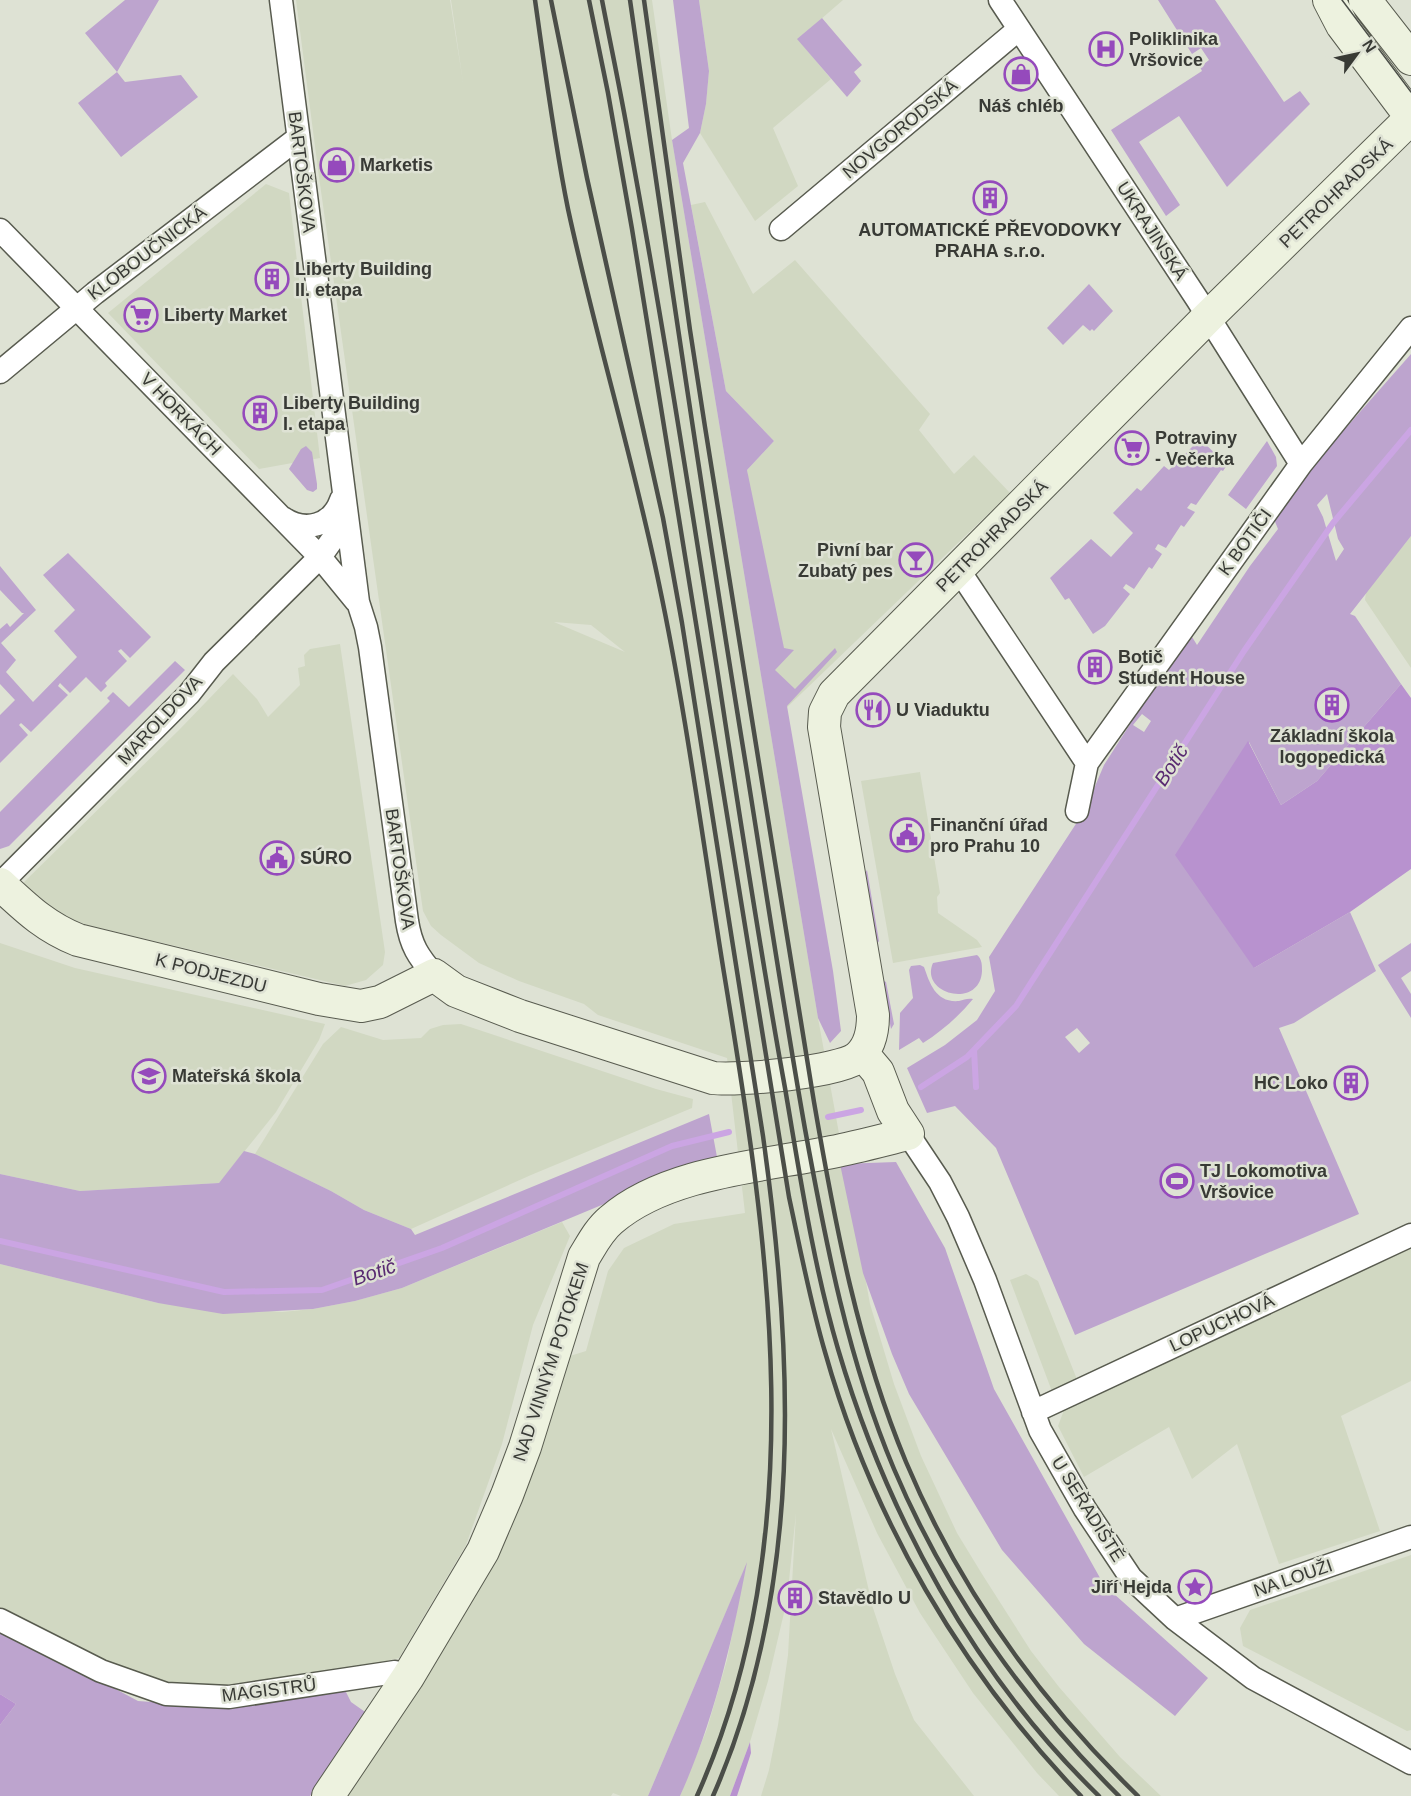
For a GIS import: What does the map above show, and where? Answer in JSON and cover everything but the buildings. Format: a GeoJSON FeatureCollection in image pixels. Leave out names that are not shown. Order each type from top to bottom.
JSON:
{"type":"FeatureCollection","features":[{"type":"Feature","properties":{"kind":"street","name":"BARTOŠKOVA"},"geometry":{"type":"LineString","coordinates":[[281,0],[358,602],[370,647],[409,935],[418,956],[434,975],[456,991],[498,1008],[713,1077],[733,1079],[821,1069],[850,1063],[862,1053]]}},
{"type":"Feature","properties":{"kind":"street","name":"UKRAJINSKÁ"},"geometry":{"type":"LineString","coordinates":[[1000,0],[1208,317],[1301,464]]}},
{"type":"Feature","properties":{"kind":"street"},"geometry":{"type":"LineString","coordinates":[[1329,0],[1342,25],[1411,118]]}},
{"type":"Feature","properties":{"kind":"street"},"geometry":{"type":"LineString","coordinates":[[1365,0],[1411,59]]}},
{"type":"Feature","properties":{"kind":"street","name":"NOVGORODSKÁ"},"geometry":{"type":"LineString","coordinates":[[781,229],[1019,29]]}},
{"type":"Feature","properties":{"kind":"street","name":"PETROHRADSKÁ"},"geometry":{"type":"LineString","coordinates":[[862,1053],[871,1037],[873,1015],[824,727],[825,712],[834,694],[1208,317],[1411,118]]}},
{"type":"Feature","properties":{"kind":"street","name":"KLOBOUČNICKÁ"},"geometry":{"type":"LineString","coordinates":[[0,372],[77,307],[298,138]]}},
{"type":"Feature","properties":{"kind":"street","name":"V HORKÁCH"},"geometry":{"type":"LineString","coordinates":[[0,230],[320,557],[358,602]]}},
{"type":"Feature","properties":{"kind":"street","name":"K BOTIČI"},"geometry":{"type":"LineString","coordinates":[[1077,811],[1087,763],[1301,464],[1411,328]]}},
{"type":"Feature","properties":{"kind":"street","name":"BARTOŠKOVA"},"geometry":{"type":"LineString","coordinates":[[320,557],[335,537],[342,512],[343,487]]}},
{"type":"Feature","properties":{"kind":"street"},"geometry":{"type":"LineString","coordinates":[[280,517],[290,523],[306,526],[324,523],[336,512],[343,487]]}},
{"type":"Feature","properties":{"kind":"street","name":"MAROLDOVA"},"geometry":{"type":"LineString","coordinates":[[0,884],[189,694],[214,662],[320,557]]}},
{"type":"Feature","properties":{"kind":"street"},"geometry":{"type":"LineString","coordinates":[[958,569],[1087,763]]}},
{"type":"Feature","properties":{"kind":"street","name":"K PODJEZDU"},"geometry":{"type":"LineString","coordinates":[[0,884],[33,915],[57,931],[78,940],[319,999],[361,1006],[380,1002],[434,975]]}},
{"type":"Feature","properties":{"kind":"street"},"geometry":{"type":"LineString","coordinates":[[862,1053],[878,1072],[893,1111],[908,1134]]}},
{"type":"Feature","properties":{"kind":"street","name":"U SEŘADIŠTĚ"},"geometry":{"type":"LineString","coordinates":[[908,1134],[940,1182],[958,1217],[985,1280],[1040,1430],[1085,1509],[1131,1578],[1175,1619],[1253,1678],[1411,1763]]}},
{"type":"Feature","properties":{"kind":"street","name":"NAD VINNÝM POTOKEM"},"geometry":{"type":"LineString","coordinates":[[328,1796],[408,1677],[483,1551],[525,1447],[584,1257],[596,1236],[611,1220],[628,1208],[672,1187],[746,1167],[833,1152],[908,1134]]}},
{"type":"Feature","properties":{"kind":"street","name":"LOPUCHOVÁ"},"geometry":{"type":"LineString","coordinates":[[1033,1412],[1411,1235]]}},
{"type":"Feature","properties":{"kind":"street","name":"NA LOUŽI"},"geometry":{"type":"LineString","coordinates":[[1175,1619],[1411,1537]]}},
{"type":"Feature","properties":{"kind":"street","name":"MAGISTRŮ"},"geometry":{"type":"LineString","coordinates":[[0,1620],[101,1671],[166,1694],[229,1697],[395,1672],[408,1677]]}},
{"type":"Feature","properties":{"kind":"shaded area"},"geometry":{"type":"Polygon","coordinates":[[[125,0],[159,0],[117,72],[85,33],[125,0]]]}},
{"type":"Feature","properties":{"kind":"shaded area"},"geometry":{"type":"Polygon","coordinates":[[[296,0],[450,0],[463,82],[451,0],[652,0],[672,140],[818,1018],[870,1304],[894,1384],[921,1456],[957,1533],[1031,1651],[1120,1757],[1161,1796],[1059,1796],[1037,1773],[973,1693],[920,1613],[877,1533],[831,1429],[873,1608],[895,1674],[914,1720],[974,1796],[761,1796],[778,1725],[788,1655],[796,1513],[787,1600],[768,1681],[750,1742],[730,1796],[680,1796],[707,1729],[727,1660],[746,1565],[648,1796],[621,1796],[613,1793],[611,1796],[347,1796],[523,1492],[570,1356],[586,1351],[608,1271],[624,1248],[674,1224],[745,1213],[727,1058],[598,1015],[584,1004],[519,981],[479,963],[431,926],[423,911],[296,0]],[[554,622],[625,652],[591,625],[554,622]]]}},
{"type":"Feature","properties":{"kind":"shaded area"},"geometry":{"type":"Polygon","coordinates":[[[673,0],[699,0],[709,71],[700,133],[683,163],[726,391],[774,441],[747,470],[784,648],[794,650],[775,670],[795,689],[835,648],[837,652],[787,706],[833,971],[841,1031],[830,1043],[818,1018],[672,140],[689,128],[673,0]]]}},
{"type":"Feature","properties":{"kind":"shaded area"},"geometry":{"type":"Polygon","coordinates":[[[699,0],[843,0],[798,39],[831,79],[773,128],[798,186],[755,221],[700,133],[709,71],[699,0]]]}},
{"type":"Feature","properties":{"kind":"shaded area"},"geometry":{"type":"Polygon","coordinates":[[[1158,0],[1215,0],[1284,102],[1300,91],[1310,104],[1227,187],[1179,116],[1139,142],[1180,205],[1166,216],[1111,130],[1202,71],[1200,67],[1209,60],[1201,48],[1192,54],[1158,0]]]}},
{"type":"Feature","properties":{"kind":"shaded area"},"geometry":{"type":"Polygon","coordinates":[[[822,18],[862,65],[854,72],[861,81],[847,97],[797,39],[822,18]]]}},
{"type":"Feature","properties":{"kind":"shaded area"},"geometry":{"type":"Polygon","coordinates":[[[117,72],[125,82],[181,75],[198,97],[121,157],[78,103],[117,72]]]}},
{"type":"Feature","properties":{"kind":"shaded area"},"geometry":{"type":"Polygon","coordinates":[[[266,184],[289,193],[320,458],[259,469],[108,313],[266,184]]]}},
{"type":"Feature","properties":{"kind":"shaded area"},"geometry":{"type":"Polygon","coordinates":[[[705,202],[753,294],[795,260],[930,414],[919,430],[954,474],[974,455],[1010,493],[779,715],[747,470],[774,441],[726,391],[691,205],[705,202]]]}},
{"type":"Feature","properties":{"kind":"shaded area"},"geometry":{"type":"Polygon","coordinates":[[[1089,284],[1113,311],[1094,331],[1092,329],[1090,331],[1083,325],[1063,345],[1047,328],[1089,284]]]}},
{"type":"Feature","properties":{"kind":"shaded area"},"geometry":{"type":"Polygon","coordinates":[[[1411,354],[1411,536],[1350,614],[1355,616],[1401,684],[1317,781],[1281,805],[1249,742],[1254,968],[1350,912],[1376,971],[1294,1023],[1279,1028],[1359,1214],[1075,1335],[996,1148],[955,1106],[927,1113],[907,1068],[945,1045],[977,1020],[995,991],[989,957],[1085,810],[1104,765],[1189,632],[1197,645],[1278,529],[1274,519],[1315,463],[1411,354]],[[1327,494],[1317,505],[1323,517],[1336,561],[1344,549],[1338,539],[1327,494]],[[1142,714],[1133,725],[1144,732],[1151,721],[1142,714]],[[1077,1028],[1065,1037],[1079,1053],[1090,1043],[1077,1028]]]}},
{"type":"Feature","properties":{"kind":"shaded area"},"geometry":{"type":"Polygon","coordinates":[[[1200,439],[1227,465],[1196,505],[1191,503],[1187,508],[1195,512],[1184,527],[1181,525],[1166,548],[1158,544],[1155,549],[1162,554],[1152,569],[1149,567],[1134,589],[1126,584],[1123,588],[1130,594],[1105,626],[1093,634],[1069,598],[1065,600],[1050,578],[1091,539],[1111,557],[1133,533],[1113,513],[1137,488],[1141,491],[1164,466],[1169,470],[1200,439]]]}},
{"type":"Feature","properties":{"kind":"shaded area"},"geometry":{"type":"Polygon","coordinates":[[[1267,441],[1276,457],[1277,466],[1246,509],[1228,495],[1267,441]]]}},
{"type":"Feature","properties":{"kind":"shaded area"},"geometry":{"type":"Polygon","coordinates":[[[306,446],[312,452],[317,484],[317,489],[313,492],[307,490],[289,469],[301,449],[306,446]]]}},
{"type":"Feature","properties":{"kind":"shaded area"},"geometry":{"type":"Polygon","coordinates":[[[1411,536],[1411,668],[1365,600],[1366,592],[1411,536]]]}},
{"type":"Feature","properties":{"kind":"shaded area"},"geometry":{"type":"Polygon","coordinates":[[[68,553],[151,637],[130,658],[121,649],[118,651],[127,661],[105,683],[107,686],[101,692],[86,677],[70,693],[60,683],[58,686],[68,695],[31,732],[21,723],[19,725],[28,735],[0,763],[0,715],[15,700],[0,684],[0,629],[7,623],[10,627],[24,613],[0,590],[0,566],[36,610],[1,643],[16,660],[6,672],[33,702],[77,657],[54,631],[75,610],[43,575],[68,553]]]}},
{"type":"Feature","properties":{"kind":"shaded area"},"geometry":{"type":"Polygon","coordinates":[[[340,644],[385,952],[383,965],[366,980],[345,986],[78,923],[45,911],[20,886],[233,674],[257,699],[268,717],[300,685],[298,668],[305,666],[304,655],[310,649],[340,644]]]}},
{"type":"Feature","properties":{"kind":"shaded area"},"geometry":{"type":"Polygon","coordinates":[[[175,661],[185,670],[9,846],[0,849],[0,812],[110,701],[107,698],[113,692],[129,707],[175,661]]]}},
{"type":"Feature","properties":{"kind":"shaded area"},"geometry":{"type":"Polygon","coordinates":[[[1401,684],[1411,698],[1411,869],[1350,912],[1254,968],[1175,855],[1248,741],[1281,805],[1317,781],[1401,684]]]}},
{"type":"Feature","properties":{"kind":"shaded area","name":"Finanční úřad pro Prahu 10"},"geometry":{"type":"Polygon","coordinates":[[[920,772],[940,893],[937,897],[938,913],[977,940],[982,947],[893,963],[861,781],[920,772]]]}},
{"type":"Feature","properties":{"kind":"shaded area"},"geometry":{"type":"Polygon","coordinates":[[[867,870],[879,941],[876,945],[864,875],[867,870]]]}},
{"type":"Feature","properties":{"kind":"shaded area","name":"Mateřská škola"},"geometry":{"type":"Polygon","coordinates":[[[0,943],[75,968],[325,1024],[319,1040],[276,1112],[219,1183],[80,1191],[0,1174],[0,943]]]}},
{"type":"Feature","properties":{"kind":"shaded area"},"geometry":{"type":"Polygon","coordinates":[[[1411,943],[1411,971],[1401,978],[1411,994],[1411,1018],[1378,965],[1411,943]]]}},
{"type":"Feature","properties":{"kind":"shaded area"},"geometry":{"type":"Polygon","coordinates":[[[977,955],[981,960],[982,971],[979,983],[972,991],[962,994],[951,993],[934,983],[931,974],[933,963],[977,955]]]}},
{"type":"Feature","properties":{"kind":"shaded area"},"geometry":{"type":"Polygon","coordinates":[[[911,966],[924,967],[939,996],[951,1001],[973,999],[956,1018],[923,1043],[919,1038],[899,1050],[900,1013],[913,998],[909,970],[911,966]]]}},
{"type":"Feature","properties":{"kind":"shaded area"},"geometry":{"type":"Polygon","coordinates":[[[882,980],[886,982],[894,1024],[891,1029],[882,980]]]}},
{"type":"Feature","properties":{"kind":"shaded area"},"geometry":{"type":"Polygon","coordinates":[[[461,1024],[656,1089],[693,1099],[692,1108],[531,1175],[411,1229],[364,1210],[331,1191],[255,1154],[323,1044],[341,1027],[383,1040],[421,1038],[430,1029],[443,1025],[461,1024]]]}},
{"type":"Feature","properties":{"kind":"shaded area"},"geometry":{"type":"Polygon","coordinates":[[[709,1114],[717,1157],[402,1288],[355,1301],[313,1309],[223,1314],[158,1303],[0,1264],[0,1174],[80,1191],[219,1183],[244,1151],[255,1154],[331,1191],[364,1210],[411,1229],[415,1235],[709,1114]]]}},
{"type":"Feature","properties":{"kind":"shaded area"},"geometry":{"type":"Polygon","coordinates":[[[896,1162],[945,1248],[994,1389],[1104,1585],[1208,1678],[1175,1716],[1084,1644],[1002,1550],[909,1394],[863,1273],[840,1164],[896,1162]]]}},
{"type":"Feature","properties":{"kind":"shaded area"},"geometry":{"type":"Polygon","coordinates":[[[562,1222],[570,1236],[533,1325],[502,1444],[466,1545],[399,1658],[304,1680],[207,1692],[122,1674],[0,1612],[0,1264],[158,1303],[282,1312],[355,1301],[402,1288],[562,1222]]]}},
{"type":"Feature","properties":{"kind":"shaded area"},"geometry":{"type":"Polygon","coordinates":[[[1411,1245],[1411,1381],[1341,1416],[1380,1531],[1279,1564],[1237,1444],[1192,1479],[1169,1427],[1084,1477],[1058,1426],[1067,1402],[1411,1245]]]}},
{"type":"Feature","properties":{"kind":"shaded area"},"geometry":{"type":"Polygon","coordinates":[[[1026,1274],[1038,1281],[1078,1382],[1053,1394],[1010,1280],[1026,1274]]]}},
{"type":"Feature","properties":{"kind":"shaded area"},"geometry":{"type":"Polygon","coordinates":[[[1411,1555],[1411,1730],[1407,1731],[1243,1646],[1240,1628],[1250,1610],[1411,1555]]]}},
{"type":"Feature","properties":{"kind":"shaded area"},"geometry":{"type":"Polygon","coordinates":[[[747,1562],[721,1681],[692,1768],[680,1796],[648,1796],[747,1562]]]}},
{"type":"Feature","properties":{"kind":"shaded area"},"geometry":{"type":"Polygon","coordinates":[[[0,1627],[138,1701],[207,1706],[345,1690],[351,1702],[368,1714],[310,1796],[0,1796],[0,1725],[16,1704],[0,1694],[0,1627]]]}},
{"type":"Feature","properties":{"kind":"shaded area"},"geometry":{"type":"Polygon","coordinates":[[[0,1694],[16,1704],[0,1725],[0,1694]]]}},
{"type":"Feature","properties":{"kind":"shaded area"},"geometry":{"type":"Polygon","coordinates":[[[750,1742],[751,1753],[737,1796],[730,1796],[750,1742]]]}},
{"type":"Feature","properties":{"kind":"waterway","name":"Botič"},"geometry":{"type":"LineString","coordinates":[[921,1087],[967,1057],[1016,1006],[1244,651],[1333,523],[1411,430]]}},
{"type":"Feature","properties":{"kind":"waterway"},"geometry":{"type":"LineString","coordinates":[[974,1050],[976,1087]]}},
{"type":"Feature","properties":{"kind":"waterway","name":"Botič"},"geometry":{"type":"LineString","coordinates":[[828,1117],[861,1110]]}},
{"type":"Feature","properties":{"kind":"waterway","name":"Botič"},"geometry":{"type":"LineString","coordinates":[[0,1241],[224,1292],[322,1290],[442,1248],[672,1146],[729,1132]]}},
{"type":"Feature","properties":{"kind":"tram line"},"geometry":{"type":"LineString","coordinates":[[1342,0],[1411,92]]}},
{"type":"Feature","properties":{"kind":"railway"},"geometry":{"type":"LineString","coordinates":[[535,0],[568,209],[649,537],[678,680],[741,1076],[766,1284],[771,1388],[769,1492],[757,1595],[734,1696],[697,1796]]}},
{"type":"Feature","properties":{"kind":"railway"},"geometry":{"type":"LineString","coordinates":[[551,0],[587,178],[663,518],[682,623],[763,1136],[781,1303],[785,1387],[784,1471],[777,1554],[764,1636],[743,1717],[713,1796]]}},
{"type":"Feature","properties":{"kind":"railway"},"geometry":{"type":"LineString","coordinates":[[589,0],[632,229],[789,1197],[825,1352],[868,1474],[895,1533],[926,1590],[960,1645],[997,1697],[1037,1748],[1081,1796]]}},
{"type":"Feature","properties":{"kind":"railway"},"geometry":{"type":"LineString","coordinates":[[602,0],[664,341],[758,934],[814,1252],[829,1317],[858,1411],[882,1472],[909,1531],[940,1589],[974,1645],[1012,1698],[1054,1749],[1099,1796]]}},
{"type":"Feature","properties":{"kind":"railway"},"geometry":{"type":"LineString","coordinates":[[630,0],[701,483],[790,1040],[821,1215],[851,1344],[894,1469],[915,1515],[963,1602],[1020,1684],[1084,1760],[1119,1796]]}},
{"type":"Feature","properties":{"kind":"railway"},"geometry":{"type":"LineString","coordinates":[[644,0],[690,330],[794,982],[830,1194],[861,1330],[889,1419],[906,1462],[927,1509],[977,1598],[1005,1641],[1036,1682],[1102,1760],[1138,1796]]}},
{"type":"Feature","properties":{"kind":"place","name":"Poliklinika Vršovice"},"geometry":{"type":"Point","coordinates":[1106,49]}},
{"type":"Feature","properties":{"kind":"place","name":"Náš chléb"},"geometry":{"type":"Point","coordinates":[1021,74]}},
{"type":"Feature","properties":{"kind":"place","name":"Marketis"},"geometry":{"type":"Point","coordinates":[337,165]}},
{"type":"Feature","properties":{"kind":"place","name":"AUTOMATICKÉ PŘEVODOVKY PRAHA s.r.o."},"geometry":{"type":"Point","coordinates":[990,198]}},
{"type":"Feature","properties":{"kind":"place","name":"Liberty Building II. etapa"},"geometry":{"type":"Point","coordinates":[272,279]}},
{"type":"Feature","properties":{"kind":"place","name":"Liberty Market"},"geometry":{"type":"Point","coordinates":[141,315]}},
{"type":"Feature","properties":{"kind":"place","name":"Liberty Building I. etapa"},"geometry":{"type":"Point","coordinates":[260,413]}},
{"type":"Feature","properties":{"kind":"place","name":"Potraviny - Večerka"},"geometry":{"type":"Point","coordinates":[1132,448]}},
{"type":"Feature","properties":{"kind":"place","name":"Pivní bar Zubatý pes"},"geometry":{"type":"Point","coordinates":[916,560]}},
{"type":"Feature","properties":{"kind":"place","name":"Botič Student House"},"geometry":{"type":"Point","coordinates":[1095,667]}},
{"type":"Feature","properties":{"kind":"place","name":"Základní škola logopedická"},"geometry":{"type":"Point","coordinates":[1332,705]}},
{"type":"Feature","properties":{"kind":"place","name":"U Viaduktu"},"geometry":{"type":"Point","coordinates":[873,710]}},
{"type":"Feature","properties":{"kind":"place","name":"Finanční úřad pro Prahu 10"},"geometry":{"type":"Point","coordinates":[907,835]}},
{"type":"Feature","properties":{"kind":"place","name":"SÚRO"},"geometry":{"type":"Point","coordinates":[277,858]}},
{"type":"Feature","properties":{"kind":"place","name":"Mateřská škola"},"geometry":{"type":"Point","coordinates":[149,1076]}},
{"type":"Feature","properties":{"kind":"place","name":"HC Loko"},"geometry":{"type":"Point","coordinates":[1351,1083]}},
{"type":"Feature","properties":{"kind":"place","name":"TJ Lokomotiva Vršovice"},"geometry":{"type":"Point","coordinates":[1177,1181]}},
{"type":"Feature","properties":{"kind":"place","name":"Jiří Hejda"},"geometry":{"type":"Point","coordinates":[1195,1587]}},
{"type":"Feature","properties":{"kind":"place","name":"Stavědlo U"},"geometry":{"type":"Point","coordinates":[795,1598]}}]}
